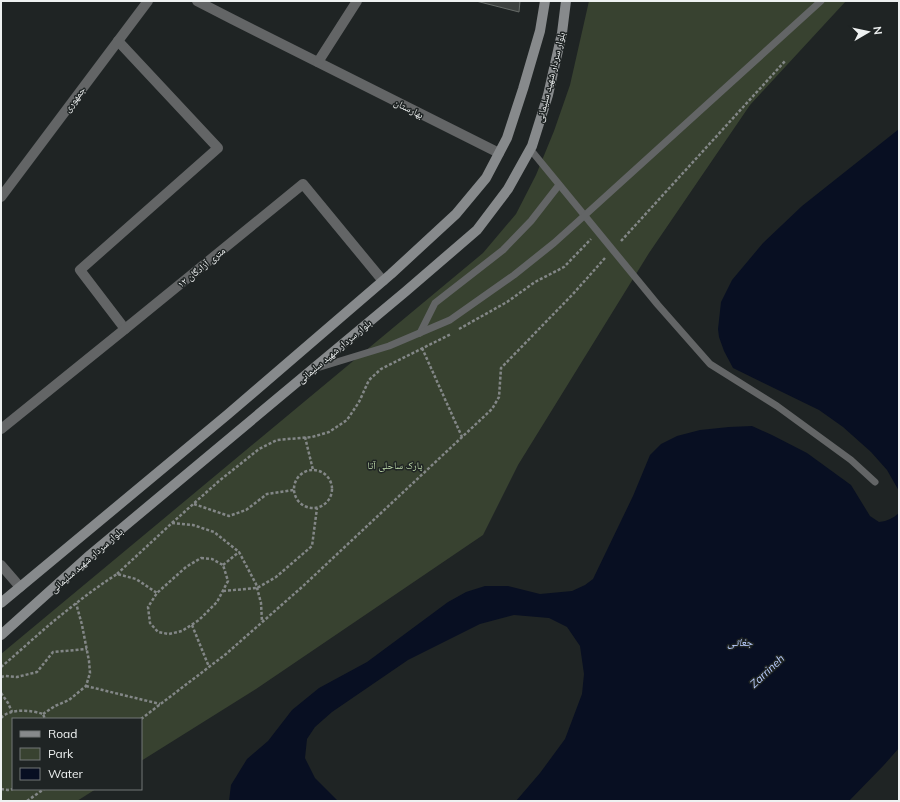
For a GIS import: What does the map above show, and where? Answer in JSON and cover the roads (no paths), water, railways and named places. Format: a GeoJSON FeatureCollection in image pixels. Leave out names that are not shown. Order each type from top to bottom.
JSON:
{"type":"FeatureCollection","features":[{"type":"Feature","properties":{"kind":"main road","name":"بلوار سردار شهید سلیمانی"},"geometry":{"type":"LineString","coordinates":[[1,603],[227,415],[383,281],[456,214],[486,178],[507,138],[540,31],[544,1]]}},
{"type":"Feature","properties":{"kind":"main road","name":"بلوار سردار شهید سلیمانی"},"geometry":{"type":"LineString","coordinates":[[1,634],[90,555],[477,230],[508,189],[530,149],[548,96],[562,33],[566,1]]}},
{"type":"Feature","properties":{"kind":"street","name":"جمهوری"},"geometry":{"type":"LineString","coordinates":[[1,197],[148,1]]}},
{"type":"Feature","properties":{"kind":"street","name":"بهارستان"},"geometry":{"type":"LineString","coordinates":[[197,1],[499,153]]}},
{"type":"Feature","properties":{"kind":"street"},"geometry":{"type":"LineString","coordinates":[[318,62],[357,1]]}},
{"type":"Feature","properties":{"kind":"street"},"geometry":{"type":"LineString","coordinates":[[118,41],[218,148],[80,270],[126,329]]}},
{"type":"Feature","properties":{"kind":"street","name":"۱۲ متری آزادگان"},"geometry":{"type":"LineString","coordinates":[[1,429],[303,184],[383,281]]}},
{"type":"Feature","properties":{"kind":"street"},"geometry":{"type":"LineString","coordinates":[[1,565],[20,587]]}},
{"type":"Feature","properties":{"kind":"lane"},"geometry":{"type":"LineString","coordinates":[[313,369],[389,346],[450,320],[514,275],[554,243],[820,1]]}},
{"type":"Feature","properties":{"kind":"lane"},"geometry":{"type":"LineString","coordinates":[[530,149],[658,305],[710,364],[777,406],[851,460],[874,482]]}},
{"type":"Feature","properties":{"kind":"lane"},"geometry":{"type":"LineString","coordinates":[[420,333],[435,303],[503,250],[531,221],[559,185]]}},
{"type":"Feature","properties":{"kind":"water"},"geometry":{"type":"Polygon","coordinates":[[[899,129],[899,491],[887,470],[871,452],[843,427],[819,410],[733,368],[724,351],[718,329],[721,302],[732,280],[763,243],[802,206],[899,129]]]}},
{"type":"Feature","properties":{"kind":"water","name":"جغاتی"},"geometry":{"type":"Polygon","coordinates":[[[752,426],[807,453],[851,485],[870,516],[879,522],[890,519],[899,513],[899,748],[849,801],[516,801],[540,773],[565,739],[582,694],[584,674],[580,646],[567,627],[549,618],[514,615],[480,624],[408,660],[332,712],[315,727],[307,739],[305,758],[315,778],[338,801],[229,801],[231,785],[247,759],[268,741],[292,710],[319,688],[367,662],[448,602],[466,592],[485,586],[508,586],[540,594],[572,591],[585,585],[593,579],[633,496],[650,455],[661,444],[677,436],[700,430],[752,426]]]}},
{"type":"Feature","properties":{"kind":"park label","name":"پارک ساحلی آتا"},"geometry":{"type":"Point","coordinates":[395,465]}},
{"type":"Feature","properties":{"kind":"water label","name":"Zarrineh"},"geometry":{"type":"Point","coordinates":[767,671]}}]}
